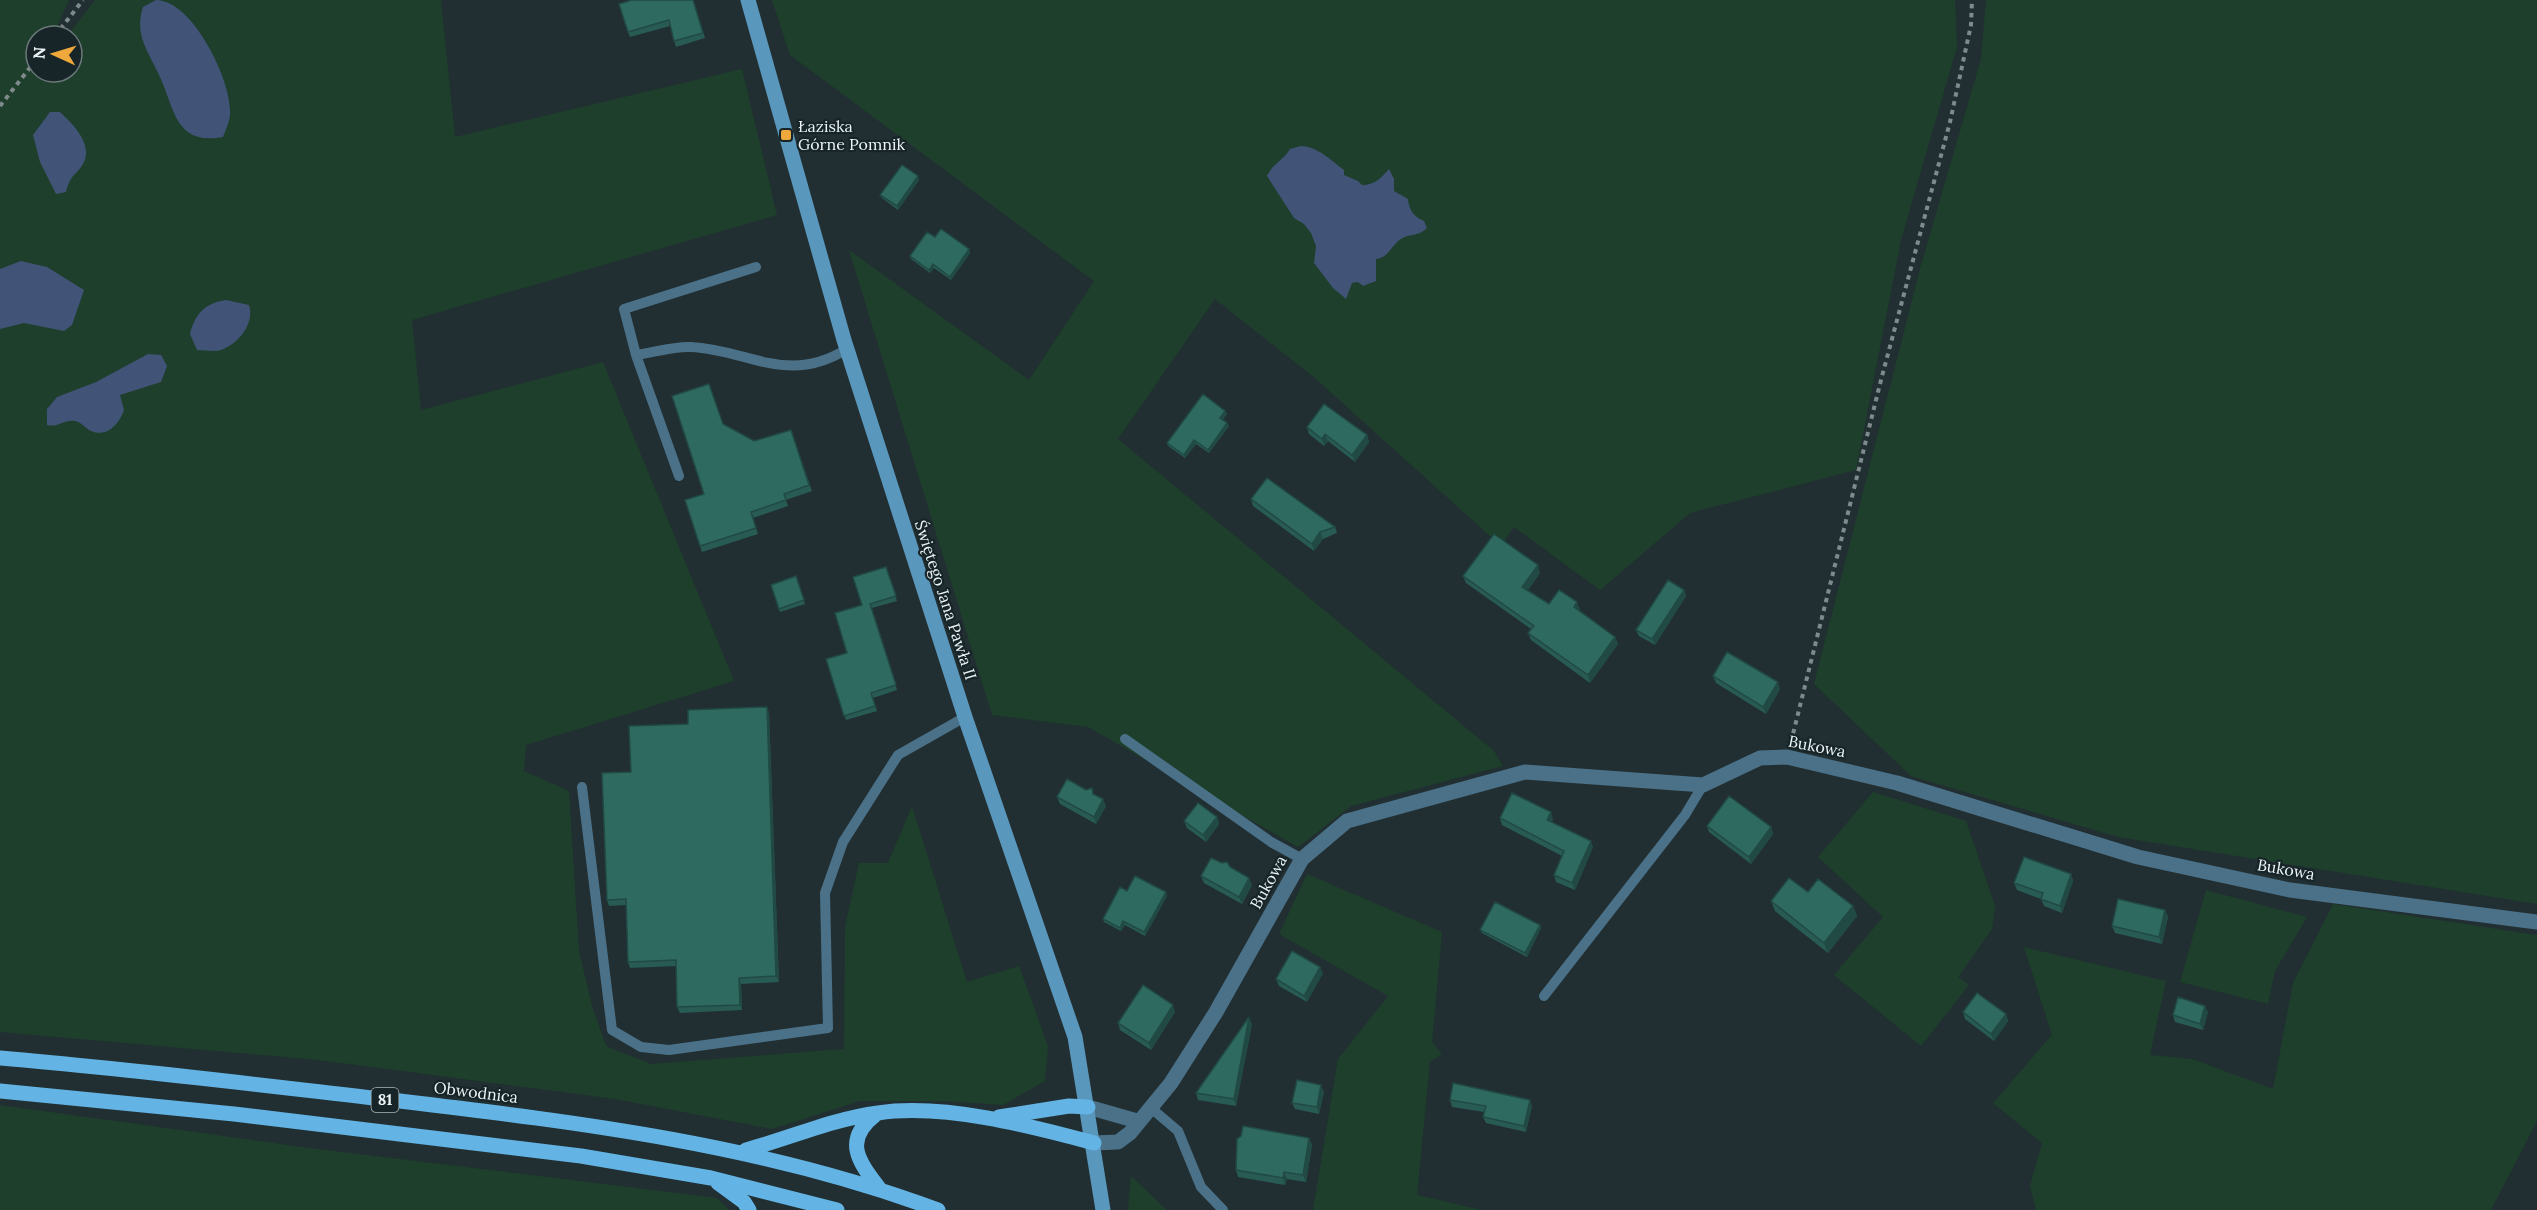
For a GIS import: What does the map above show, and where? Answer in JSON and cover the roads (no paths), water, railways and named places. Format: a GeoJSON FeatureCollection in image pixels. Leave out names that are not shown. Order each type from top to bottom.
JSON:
{"type":"FeatureCollection","features":[{"type":"Feature","properties":{"kind":"main road","name":"Obwodnica"},"geometry":{"type":"LineString","coordinates":[[0,1058],[583,1123],[743,1151],[879,1188],[938,1210]]}},
{"type":"Feature","properties":{"kind":"main road","name":"81"},"geometry":{"type":"LineString","coordinates":[[0,1091],[234,1114],[581,1156],[711,1178],[828,1209]]}},
{"type":"Feature","properties":{"kind":"main road"},"geometry":{"type":"LineString","coordinates":[[986,1119],[1069,1106],[1088,1107]]}},
{"type":"Feature","properties":{"kind":"main road"},"geometry":{"type":"LineString","coordinates":[[743,1151],[833,1123],[878,1113],[911,1110],[986,1119],[1094,1143]]}},
{"type":"Feature","properties":{"kind":"main road"},"geometry":{"type":"LineString","coordinates":[[878,1113],[862,1125],[856,1146],[859,1162],[879,1188]]}},
{"type":"Feature","properties":{"kind":"main road"},"geometry":{"type":"LineString","coordinates":[[711,1178],[744,1202],[749,1210]]}},
{"type":"Feature","properties":{"kind":"street","name":"Świętego Jana Pawła II"},"geometry":{"type":"LineString","coordinates":[[748,0],[847,349],[965,717],[1075,1037],[1094,1143],[1103,1210]]}},
{"type":"Feature","properties":{"kind":"street","name":"Bukowa"},"geometry":{"type":"LineString","coordinates":[[1094,1143],[1118,1142],[1130,1133],[1137,1121],[1171,1083],[1216,1012],[1302,860],[1347,821],[1526,772],[1703,785],[1760,758],[1787,757],[1897,783],[2138,857],[2290,890],[2537,922]]}},
{"type":"Feature","properties":{"kind":"street"},"geometry":{"type":"LineString","coordinates":[[1088,1107],[1137,1121]]}},
{"type":"Feature","properties":{"kind":"lane"},"geometry":{"type":"LineString","coordinates":[[679,476],[636,355],[624,309],[756,267]]}},
{"type":"Feature","properties":{"kind":"lane"},"geometry":{"type":"LineString","coordinates":[[636,355],[690,347],[794,368],[837,355],[847,349]]}},
{"type":"Feature","properties":{"kind":"lane"},"geometry":{"type":"LineString","coordinates":[[582,787],[612,1030],[641,1047],[669,1050],[828,1028],[825,893],[843,842],[898,755],[965,717]]}},
{"type":"Feature","properties":{"kind":"lane"},"geometry":{"type":"LineString","coordinates":[[1125,739],[1271,842],[1302,860]]}},
{"type":"Feature","properties":{"kind":"lane"},"geometry":{"type":"LineString","coordinates":[[1544,996],[1685,815],[1703,785]]}},
{"type":"Feature","properties":{"kind":"lane"},"geometry":{"type":"LineString","coordinates":[[1151,1108],[1178,1131],[1201,1187],[1223,1210]]}},
{"type":"Feature","properties":{"kind":"water"},"geometry":{"type":"Polygon","coordinates":[[[156,0],[170,3],[183,13],[195,26],[216,61],[224,79],[230,110],[223,137],[195,136],[185,130],[173,111],[141,34],[143,7],[156,0]]]}},
{"type":"Feature","properties":{"kind":"water"},"geometry":{"type":"Polygon","coordinates":[[[50,112],[60,112],[71,123],[84,142],[86,150],[83,164],[71,178],[66,192],[56,194],[40,162],[33,135],[50,112]]]}},
{"type":"Feature","properties":{"kind":"water"},"geometry":{"type":"Polygon","coordinates":[[[1301,146],[1313,148],[1324,155],[1344,170],[1344,175],[1362,185],[1374,182],[1389,169],[1394,179],[1394,191],[1408,199],[1413,213],[1424,221],[1427,228],[1420,233],[1401,239],[1387,254],[1376,259],[1376,281],[1363,286],[1358,282],[1352,283],[1346,299],[1333,288],[1314,263],[1316,246],[1311,233],[1304,224],[1294,218],[1267,176],[1290,149],[1301,146]]]}},
{"type":"Feature","properties":{"kind":"water"},"geometry":{"type":"Polygon","coordinates":[[[21,261],[47,267],[84,290],[72,325],[64,331],[24,323],[0,329],[0,269],[21,261]]]}},
{"type":"Feature","properties":{"kind":"water"},"geometry":{"type":"Polygon","coordinates":[[[226,300],[249,305],[250,319],[244,332],[233,343],[221,350],[197,350],[190,334],[198,315],[212,304],[226,300]]]}},
{"type":"Feature","properties":{"kind":"water"},"geometry":{"type":"Polygon","coordinates":[[[148,354],[161,355],[167,366],[161,382],[120,395],[124,410],[112,428],[97,433],[71,421],[47,425],[47,409],[57,397],[96,382],[148,354]]]}},
{"type":"Feature","properties":{"kind":"place","name":"Łaziska Górne Pomnik"},"geometry":{"type":"Point","coordinates":[786,135]}}]}
